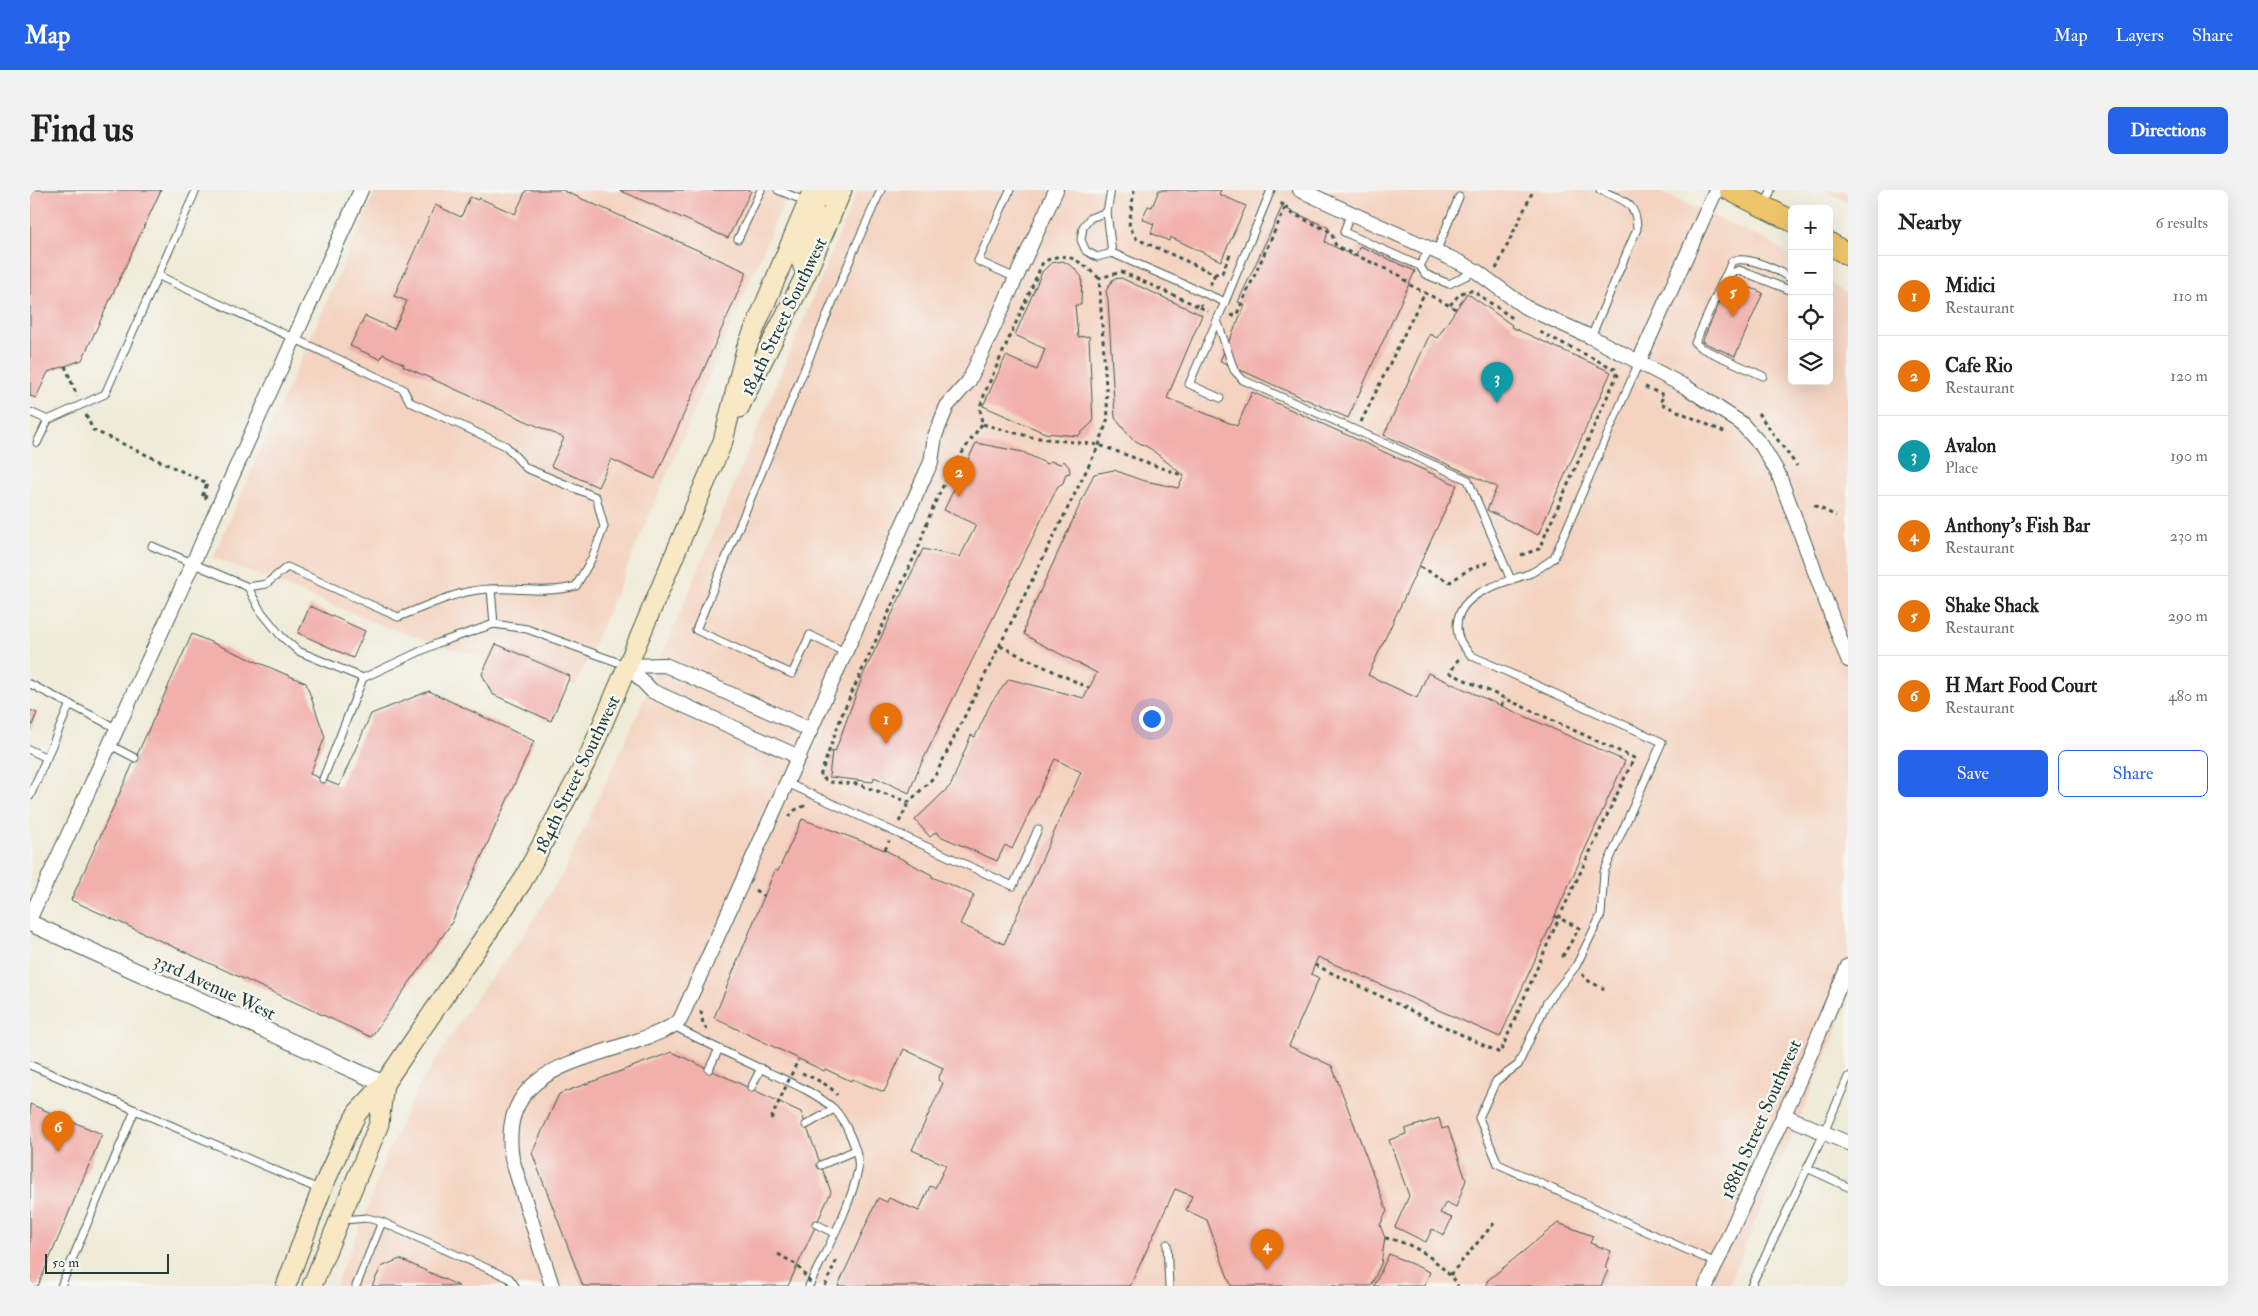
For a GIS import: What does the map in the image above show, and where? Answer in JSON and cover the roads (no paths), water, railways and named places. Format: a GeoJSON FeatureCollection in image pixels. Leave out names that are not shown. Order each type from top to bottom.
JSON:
{"type":"FeatureCollection","features":[{"type":"Feature","properties":{"kind":"main road"},"geometry":{"type":"LineString","coordinates":[[806,274],[800,256],[816,215],[810,196],[822,198],[827,190]]}},
{"type":"Feature","properties":{"kind":"main road","name":"184th Street Southwest"},"geometry":{"type":"LineString","coordinates":[[286,1286],[321,1190],[357,1113],[384,1084],[522,882],[589,756],[723,440],[806,274],[842,190]]}},
{"type":"Feature","properties":{"kind":"main road"},"geometry":{"type":"LineString","coordinates":[[1730,190],[1768,199],[1788,217]]}},
{"type":"Feature","properties":{"kind":"main road","name":"184th Street Southwest"},"geometry":{"type":"LineString","coordinates":[[723,440],[746,349],[810,196]]}},
{"type":"Feature","properties":{"kind":"main road"},"geometry":{"type":"LineString","coordinates":[[1833,245],[1848,254]]}},
{"type":"Feature","properties":{"kind":"main road","name":"184th Street Southwest"},"geometry":{"type":"LineString","coordinates":[[312,1286],[379,1124],[384,1084]]}},
{"type":"Feature","properties":{"kind":"street"},"geometry":{"type":"LineString","coordinates":[[30,918],[118,729],[361,190]]}},
{"type":"Feature","properties":{"kind":"street"},"geometry":{"type":"LineString","coordinates":[[1300,190],[1476,271],[1525,307],[1591,337],[1639,362],[1714,404],[1741,423],[1762,446],[1778,473],[1848,660]]}},
{"type":"Feature","properties":{"kind":"street"},"geometry":{"type":"LineString","coordinates":[[1639,362],[1716,190]]}},
{"type":"Feature","properties":{"kind":"street"},"geometry":{"type":"LineString","coordinates":[[552,1286],[512,1159],[509,1140],[512,1121],[519,1101],[533,1083],[549,1072],[674,1026],[680,1020],[931,462],[935,436],[946,406],[968,381],[1057,193]]}},
{"type":"Feature","properties":{"kind":"street"},"geometry":{"type":"LineString","coordinates":[[628,666],[665,665],[810,730]]}},
{"type":"Feature","properties":{"kind":"street"},"geometry":{"type":"LineString","coordinates":[[628,666],[652,692],[799,757]]}},
{"type":"Feature","properties":{"kind":"street","name":"33rd Avenue West"},"geometry":{"type":"LineString","coordinates":[[30,923],[384,1084]]}},
{"type":"Feature","properties":{"kind":"street","name":"188th Street Southwest"},"geometry":{"type":"LineString","coordinates":[[1706,1286],[1784,1116],[1848,966]]}},
{"type":"Feature","properties":{"kind":"street"},"geometry":{"type":"LineString","coordinates":[[1784,1116],[1848,1143]]}},
{"type":"Feature","properties":{"kind":"lane"},"geometry":{"type":"LineString","coordinates":[[37,443],[48,420],[105,394],[196,190]]}},
{"type":"Feature","properties":{"kind":"lane"},"geometry":{"type":"LineString","coordinates":[[738,239],[761,190]]}},
{"type":"Feature","properties":{"kind":"lane"},"geometry":{"type":"LineString","coordinates":[[778,190],[810,196]]}},
{"type":"Feature","properties":{"kind":"lane"},"geometry":{"type":"LineString","coordinates":[[844,652],[810,635],[792,674],[696,630],[881,190]]}},
{"type":"Feature","properties":{"kind":"lane"},"geometry":{"type":"LineString","coordinates":[[1010,190],[978,261],[1016,278]]}},
{"type":"Feature","properties":{"kind":"lane"},"geometry":{"type":"LineString","coordinates":[[1111,190],[1107,212],[1112,253]]}},
{"type":"Feature","properties":{"kind":"lane"},"geometry":{"type":"LineString","coordinates":[[1220,398],[1189,384],[1271,190]]}},
{"type":"Feature","properties":{"kind":"lane"},"geometry":{"type":"LineString","coordinates":[[1591,337],[1637,229],[1637,217],[1633,208],[1625,201],[1600,190]]}},
{"type":"Feature","properties":{"kind":"lane"},"geometry":{"type":"LineString","coordinates":[[1420,266],[1432,250],[1459,197]]}},
{"type":"Feature","properties":{"kind":"lane"},"geometry":{"type":"LineString","coordinates":[[1107,212],[1090,218],[1083,227],[1081,240],[1086,251],[1097,257],[1112,253],[1225,302]]}},
{"type":"Feature","properties":{"kind":"lane"},"geometry":{"type":"LineString","coordinates":[[1350,214],[1344,232],[1420,266],[1425,274],[1449,284],[1476,271]]}},
{"type":"Feature","properties":{"kind":"lane"},"geometry":{"type":"LineString","coordinates":[[1763,376],[1701,348],[1696,343],[1732,262],[1741,258],[1784,273],[1788,276]]}},
{"type":"Feature","properties":{"kind":"lane"},"geometry":{"type":"LineString","coordinates":[[1725,276],[1739,270],[1788,289]]}},
{"type":"Feature","properties":{"kind":"lane"},"geometry":{"type":"LineString","coordinates":[[159,276],[403,389],[410,402],[506,446],[526,468],[596,497],[604,527],[592,558],[576,586],[558,591],[491,589],[470,591],[398,617],[287,566],[266,584],[248,588]]}},
{"type":"Feature","properties":{"kind":"lane"},"geometry":{"type":"LineString","coordinates":[[1217,320],[1234,370],[1243,380],[1468,480],[1511,580]]}},
{"type":"Feature","properties":{"kind":"lane"},"geometry":{"type":"LineString","coordinates":[[1639,362],[1554,558],[1533,572],[1484,590],[1467,602],[1457,616],[1457,634],[1464,648],[1472,656],[1662,742],[1604,872],[1601,915],[1581,957],[1547,1002],[1518,1065],[1496,1081],[1479,1118],[1498,1164],[1716,1263]]}},
{"type":"Feature","properties":{"kind":"lane"},"geometry":{"type":"LineString","coordinates":[[30,412],[48,420]]}},
{"type":"Feature","properties":{"kind":"lane"},"geometry":{"type":"LineString","coordinates":[[152,546],[248,588],[260,610],[281,636],[298,651],[363,678]]}},
{"type":"Feature","properties":{"kind":"lane"},"geometry":{"type":"LineString","coordinates":[[491,589],[494,624]]}},
{"type":"Feature","properties":{"kind":"lane"},"geometry":{"type":"LineString","coordinates":[[323,780],[363,678],[438,643],[494,624],[527,629],[628,666]]}},
{"type":"Feature","properties":{"kind":"lane"},"geometry":{"type":"LineString","coordinates":[[30,684],[118,729]]}},
{"type":"Feature","properties":{"kind":"lane"},"geometry":{"type":"LineString","coordinates":[[30,796],[33,779],[47,758],[70,704]]}},
{"type":"Feature","properties":{"kind":"lane"},"geometry":{"type":"LineString","coordinates":[[110,745],[136,758]]}},
{"type":"Feature","properties":{"kind":"lane"},"geometry":{"type":"LineString","coordinates":[[30,750],[47,758]]}},
{"type":"Feature","properties":{"kind":"lane"},"geometry":{"type":"LineString","coordinates":[[787,783],[1013,886],[1038,829]]}},
{"type":"Feature","properties":{"kind":"lane"},"geometry":{"type":"LineString","coordinates":[[674,1026],[810,1092],[834,1109],[856,1150],[858,1168],[850,1195],[811,1286]]}},
{"type":"Feature","properties":{"kind":"lane"},"geometry":{"type":"LineString","coordinates":[[709,1069],[719,1049]]}},
{"type":"Feature","properties":{"kind":"lane"},"geometry":{"type":"LineString","coordinates":[[30,1065],[321,1190]]}},
{"type":"Feature","properties":{"kind":"lane"},"geometry":{"type":"LineString","coordinates":[[751,1088],[760,1068]]}},
{"type":"Feature","properties":{"kind":"lane"},"geometry":{"type":"LineString","coordinates":[[1751,1286],[1848,1077]]}},
{"type":"Feature","properties":{"kind":"lane"},"geometry":{"type":"LineString","coordinates":[[806,1125],[834,1109]]}},
{"type":"Feature","properties":{"kind":"lane"},"geometry":{"type":"LineString","coordinates":[[61,1286],[135,1110]]}},
{"type":"Feature","properties":{"kind":"lane"},"geometry":{"type":"LineString","coordinates":[[821,1164],[856,1150]]}},
{"type":"Feature","properties":{"kind":"lane"},"geometry":{"type":"LineString","coordinates":[[1807,1168],[1848,1187]]}},
{"type":"Feature","properties":{"kind":"lane"},"geometry":{"type":"LineString","coordinates":[[339,1220],[367,1218],[382,1222],[510,1278],[515,1286]]}},
{"type":"Feature","properties":{"kind":"lane"},"geometry":{"type":"LineString","coordinates":[[356,1286],[382,1222]]}},
{"type":"Feature","properties":{"kind":"lane"},"geometry":{"type":"LineString","coordinates":[[816,1224],[834,1232]]}},
{"type":"Feature","properties":{"kind":"lane"},"geometry":{"type":"LineString","coordinates":[[1168,1244],[1169,1286]]}},
{"type":"Feature","properties":{"kind":"place","name":"Shake Shack"},"geometry":{"type":"Point","coordinates":[1733,317]}},
{"type":"Feature","properties":{"kind":"place","name":"Avalon"},"geometry":{"type":"Point","coordinates":[1497,403]}},
{"type":"Feature","properties":{"kind":"place","name":"Cafe Rio"},"geometry":{"type":"Point","coordinates":[959,497]}},
{"type":"Feature","properties":{"kind":"place","name":"Midici"},"geometry":{"type":"Point","coordinates":[886,744]}},
{"type":"Feature","properties":{"kind":"place","name":"H Mart Food Court"},"geometry":{"type":"Point","coordinates":[58,1152]}},
{"type":"Feature","properties":{"kind":"place","name":"Anthony's Fish Bar"},"geometry":{"type":"Point","coordinates":[1267,1270]}}]}
